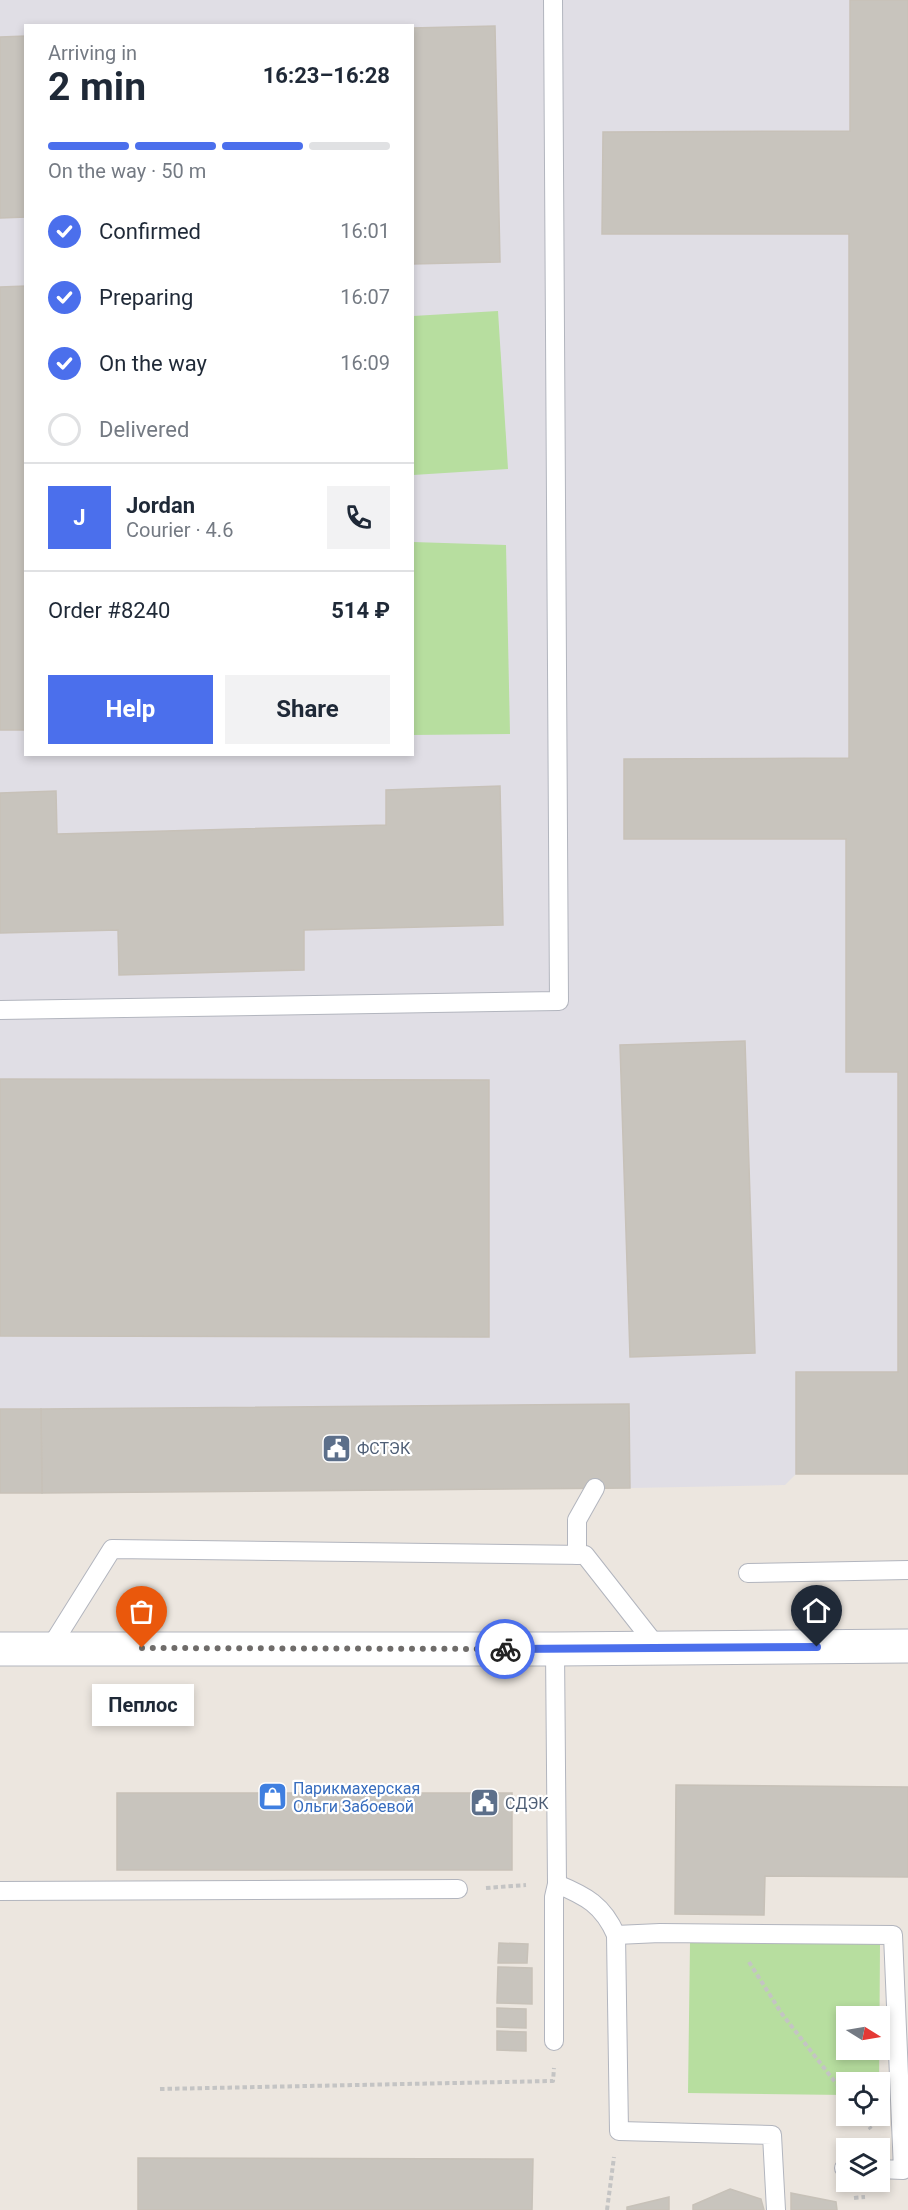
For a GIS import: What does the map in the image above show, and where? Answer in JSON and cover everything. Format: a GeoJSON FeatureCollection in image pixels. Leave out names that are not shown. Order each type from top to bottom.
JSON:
{"type":"FeatureCollection","features":[{"type":"Feature","properties":{"kind":"street"},"geometry":{"type":"LineString","coordinates":[[0,1649],[555,1649],[908,1646]]}},
{"type":"Feature","properties":{"kind":"lane"},"geometry":{"type":"LineString","coordinates":[[0,1010],[559,1001],[553,0]]}},
{"type":"Feature","properties":{"kind":"lane"},"geometry":{"type":"LineString","coordinates":[[577,1555],[577,1520],[595,1488]]}},
{"type":"Feature","properties":{"kind":"lane"},"geometry":{"type":"LineString","coordinates":[[50,1648],[112,1550],[585,1555],[658,1648]]}},
{"type":"Feature","properties":{"kind":"lane"},"geometry":{"type":"LineString","coordinates":[[748,1573],[908,1570]]}},
{"type":"Feature","properties":{"kind":"lane"},"geometry":{"type":"LineString","coordinates":[[554,2041],[554,1897],[557,1884],[555,1649]]}},
{"type":"Feature","properties":{"kind":"lane"},"geometry":{"type":"LineString","coordinates":[[557,1884],[586,1896],[610,1921],[616,1935],[618,2131],[771,2134],[776,2210]]}},
{"type":"Feature","properties":{"kind":"lane"},"geometry":{"type":"LineString","coordinates":[[0,1891],[458,1889]]}},
{"type":"Feature","properties":{"kind":"lane"},"geometry":{"type":"LineString","coordinates":[[616,1935],[893,1935],[903,2170],[890,2169]]}},
{"type":"Feature","properties":{"kind":"path"},"geometry":{"type":"LineString","coordinates":[[458,1889],[557,1884]]}},
{"type":"Feature","properties":{"kind":"path"},"geometry":{"type":"LineString","coordinates":[[731,1934],[782,2014],[836,2083]]}},
{"type":"Feature","properties":{"kind":"path"},"geometry":{"type":"LineString","coordinates":[[160,2089],[553,2081],[554,2061]]}},
{"type":"Feature","properties":{"kind":"path"},"geometry":{"type":"LineString","coordinates":[[607,2210],[618,2131]]}},
{"type":"Feature","properties":{"kind":"shaded area"},"geometry":{"type":"Polygon","coordinates":[[[0,0],[908,0],[908,1474],[796,1474],[785,1485],[630,1488],[629,1404],[0,1409],[0,0]]]}},
{"type":"Feature","properties":{"kind":"green space"},"geometry":{"type":"Polygon","coordinates":[[[498,311],[508,469],[414,475],[414,316],[498,311]]]}},
{"type":"Feature","properties":{"kind":"green space"},"geometry":{"type":"Polygon","coordinates":[[[414,542],[506,545],[510,734],[414,735],[414,542]]]}},
{"type":"Feature","properties":{"kind":"green space"},"geometry":{"type":"Polygon","coordinates":[[[690,1943],[880,1944],[880,2006],[836,2006],[836,2060],[879,2060],[879,2072],[836,2072],[836,2095],[688,2093],[690,1943]]]}},
{"type":"Feature","properties":{"kind":"building"},"geometry":{"type":"Polygon","coordinates":[[[850,0],[908,0],[908,1474],[796,1474],[796,1372],[898,1372],[898,1072],[846,1072],[846,839],[624,839],[624,759],[849,758],[849,234],[602,234],[603,132],[850,131],[850,0]]]}},
{"type":"Feature","properties":{"kind":"building"},"geometry":{"type":"Polygon","coordinates":[[[495,26],[500,262],[414,264],[414,28],[495,26]]]}},
{"type":"Feature","properties":{"kind":"building"},"geometry":{"type":"Polygon","coordinates":[[[24,36],[24,217],[0,218],[0,37],[24,36]]]}},
{"type":"Feature","properties":{"kind":"building"},"geometry":{"type":"Polygon","coordinates":[[[24,286],[24,730],[0,730],[0,287],[24,286]]]}},
{"type":"Feature","properties":{"kind":"building"},"geometry":{"type":"Polygon","coordinates":[[[500,786],[503,925],[304,930],[304,970],[119,975],[118,930],[0,933],[0,793],[56,791],[57,834],[386,825],[386,790],[500,786]]]}},
{"type":"Feature","properties":{"kind":"building"},"geometry":{"type":"Polygon","coordinates":[[[745,1041],[755,1353],[630,1357],[620,1045],[745,1041]]]}},
{"type":"Feature","properties":{"kind":"building"},"geometry":{"type":"Polygon","coordinates":[[[0,1079],[489,1080],[489,1337],[0,1336],[0,1079]]]}},
{"type":"Feature","properties":{"kind":"building","name":"ФСТЭК"},"geometry":{"type":"Polygon","coordinates":[[[629,1404],[630,1488],[42,1493],[41,1409],[629,1404]]]}},
{"type":"Feature","properties":{"kind":"building"},"geometry":{"type":"Polygon","coordinates":[[[0,1409],[41,1409],[42,1493],[0,1493],[0,1409]]]}},
{"type":"Feature","properties":{"kind":"building"},"geometry":{"type":"Polygon","coordinates":[[[676,1785],[908,1787],[908,1877],[765,1876],[764,1915],[675,1914],[676,1785]]]}},
{"type":"Feature","properties":{"kind":"building"},"geometry":{"type":"Polygon","coordinates":[[[117,1793],[512,1793],[512,1870],[117,1870],[117,1793]]]}},
{"type":"Feature","properties":{"kind":"building"},"geometry":{"type":"Polygon","coordinates":[[[499,1943],[528,1944],[527,1963],[498,1963],[499,1943]]]}},
{"type":"Feature","properties":{"kind":"building"},"geometry":{"type":"Polygon","coordinates":[[[498,1967],[532,1968],[532,2004],[497,2003],[498,1967]]]}},
{"type":"Feature","properties":{"kind":"building"},"geometry":{"type":"Polygon","coordinates":[[[497,2008],[526,2009],[526,2028],[497,2027],[497,2008]]]}},
{"type":"Feature","properties":{"kind":"building"},"geometry":{"type":"Polygon","coordinates":[[[497,2031],[526,2032],[526,2051],[497,2050],[497,2031]]]}},
{"type":"Feature","properties":{"kind":"building"},"geometry":{"type":"Polygon","coordinates":[[[138,2158],[533,2159],[532,2210],[138,2210],[138,2158]]]}},
{"type":"Feature","properties":{"kind":"building"},"geometry":{"type":"Polygon","coordinates":[[[730,2189],[761,2199],[764,2210],[693,2210],[693,2205],[730,2189]]]}},
{"type":"Feature","properties":{"kind":"building"},"geometry":{"type":"Polygon","coordinates":[[[791,2193],[836,2202],[837,2210],[791,2210],[791,2193]]]}},
{"type":"Feature","properties":{"kind":"building"},"geometry":{"type":"Polygon","coordinates":[[[669,2197],[669,2210],[627,2210],[627,2207],[669,2197]]]}},
{"type":"Feature","properties":{"kind":"way so far"},"geometry":{"type":"LineString","coordinates":[[142,1648],[505,1649]]}},
{"type":"Feature","properties":{"kind":"place","name":"ФСТЭК"},"geometry":{"type":"Point","coordinates":[336,1448]}},
{"type":"Feature","properties":{"kind":"place","name":"Пеплос"},"geometry":{"type":"Point","coordinates":[142,1648]}},
{"type":"Feature","properties":{"kind":"place","name":"Парикмахерская Ольги Забоевой"},"geometry":{"type":"Point","coordinates":[272,1797]}},
{"type":"Feature","properties":{"kind":"place","name":"СДЭК"},"geometry":{"type":"Point","coordinates":[484,1803]}},
{"type":"Feature","properties":{"kind":"route"},"geometry":{"type":"LineString","coordinates":[[505,1649],[817,1647]]}}]}
